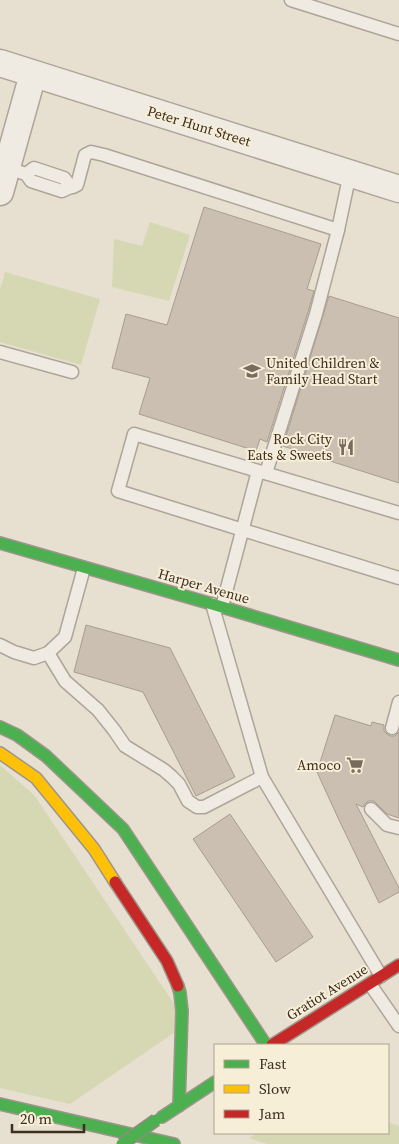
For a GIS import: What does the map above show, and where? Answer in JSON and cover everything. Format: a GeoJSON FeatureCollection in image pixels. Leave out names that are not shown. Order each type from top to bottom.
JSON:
{"type":"FeatureCollection","features":[{"type":"Feature","properties":{"kind":"main road","name":"Harper Avenue"},"geometry":{"type":"LineString","coordinates":[[0,543],[399,660]]}},
{"type":"Feature","properties":{"kind":"main road"},"geometry":{"type":"LineString","coordinates":[[0,727],[17,735],[46,756],[123,829],[265,1044]]}},
{"type":"Feature","properties":{"kind":"main road"},"geometry":{"type":"LineString","coordinates":[[0,753],[36,778],[94,849],[167,961],[178,986],[182,1011],[179,1106]]}},
{"type":"Feature","properties":{"kind":"main road","name":"Gratiot Avenue"},"geometry":{"type":"LineString","coordinates":[[274,1044],[399,965]]}},
{"type":"Feature","properties":{"kind":"main road"},"geometry":{"type":"LineString","coordinates":[[122,1144],[214,1083]]}},
{"type":"Feature","properties":{"kind":"main road"},"geometry":{"type":"LineString","coordinates":[[0,1104],[174,1144]]}},
{"type":"Feature","properties":{"kind":"street","name":"Peter Hunt Street"},"geometry":{"type":"LineString","coordinates":[[0,64],[399,188]]}},
{"type":"Feature","properties":{"kind":"street"},"geometry":{"type":"LineString","coordinates":[[11,178],[34,74]]}},
{"type":"Feature","properties":{"kind":"lane"},"geometry":{"type":"LineString","coordinates":[[291,0],[399,34]]}},
{"type":"Feature","properties":{"kind":"lane"},"geometry":{"type":"LineString","coordinates":[[11,178],[31,180],[62,191],[77,185],[85,155],[91,152],[338,230]]}},
{"type":"Feature","properties":{"kind":"lane"},"geometry":{"type":"LineString","coordinates":[[350,173],[338,230],[316,314],[217,606],[262,777],[381,976]]}},
{"type":"Feature","properties":{"kind":"lane"},"geometry":{"type":"LineString","coordinates":[[0,352],[72,372]]}},
{"type":"Feature","properties":{"kind":"lane"},"geometry":{"type":"LineString","coordinates":[[399,513],[134,434],[118,491],[399,578]]}},
{"type":"Feature","properties":{"kind":"lane"},"geometry":{"type":"LineString","coordinates":[[0,645],[14,652],[34,658],[48,653],[65,637],[84,568]]}},
{"type":"Feature","properties":{"kind":"lane"},"geometry":{"type":"LineString","coordinates":[[48,653],[65,681],[98,710],[125,746],[164,770],[179,784],[188,801],[197,807],[204,807],[262,777]]}},
{"type":"Feature","properties":{"kind":"lane"},"geometry":{"type":"LineString","coordinates":[[395,721],[399,702]]}},
{"type":"Feature","properties":{"kind":"lane"},"geometry":{"type":"LineString","coordinates":[[371,809],[387,825],[399,828]]}},
{"type":"Feature","properties":{"kind":"lane"},"geometry":{"type":"LineString","coordinates":[[370,984],[399,1026]]}},
{"type":"Feature","properties":{"kind":"green space"},"geometry":{"type":"Polygon","coordinates":[[[150,222],[190,235],[169,301],[112,287],[114,239],[142,246],[150,222]]]}},
{"type":"Feature","properties":{"kind":"green space"},"geometry":{"type":"Polygon","coordinates":[[[5,272],[100,299],[81,365],[0,342],[0,290],[5,272]]]}},
{"type":"Feature","properties":{"kind":"green space"},"geometry":{"type":"Polygon","coordinates":[[[0,765],[35,796],[176,1007],[178,1030],[70,1104],[0,1088],[0,765]]]}},
{"type":"Feature","properties":{"kind":"green space"},"geometry":{"type":"Polygon","coordinates":[[[389,1122],[399,1126],[399,1144],[267,1144],[249,1138],[256,1134],[389,1134],[389,1122]]]}},
{"type":"Feature","properties":{"kind":"building"},"geometry":{"type":"Polygon","coordinates":[[[204,207],[321,244],[307,289],[314,291],[308,312],[267,442],[260,439],[256,451],[139,414],[150,378],[112,368],[126,314],[167,325],[204,207]]]}},
{"type":"Feature","properties":{"kind":"building"},"geometry":{"type":"Polygon","coordinates":[[[329,296],[399,318],[399,483],[283,446],[329,296]]]}},
{"type":"Feature","properties":{"kind":"building"},"geometry":{"type":"Polygon","coordinates":[[[86,625],[170,648],[235,777],[196,796],[143,692],[74,672],[86,625]]]}},
{"type":"Feature","properties":{"kind":"building"},"geometry":{"type":"Polygon","coordinates":[[[335,715],[371,726],[372,722],[384,725],[384,731],[390,736],[395,736],[399,732],[399,818],[387,814],[374,801],[368,801],[363,807],[356,804],[399,888],[399,892],[379,903],[317,772],[335,715]]]}},
{"type":"Feature","properties":{"kind":"building"},"geometry":{"type":"Polygon","coordinates":[[[230,814],[313,937],[276,962],[193,839],[230,814]]]}},
{"type":"Feature","properties":{"kind":"traffic: fast"},"geometry":{"type":"LineString","coordinates":[[0,543],[399,660]]}},
{"type":"Feature","properties":{"kind":"traffic: fast"},"geometry":{"type":"LineString","coordinates":[[0,727],[17,735],[46,756],[123,829],[265,1044]]}},
{"type":"Feature","properties":{"kind":"traffic: fast"},"geometry":{"type":"LineString","coordinates":[[178,986],[182,1011],[179,1106]]}},
{"type":"Feature","properties":{"kind":"traffic: fast"},"geometry":{"type":"LineString","coordinates":[[162,1117],[214,1083]]}},
{"type":"Feature","properties":{"kind":"traffic: fast"},"geometry":{"type":"LineString","coordinates":[[0,1104],[174,1144]]}},
{"type":"Feature","properties":{"kind":"traffic: fast"},"geometry":{"type":"LineString","coordinates":[[122,1144],[156,1120]]}},
{"type":"Feature","properties":{"kind":"traffic: slow"},"geometry":{"type":"LineString","coordinates":[[0,753],[36,778],[94,849],[115,882]]}},
{"type":"Feature","properties":{"kind":"traffic: jam"},"geometry":{"type":"LineString","coordinates":[[115,882],[167,961],[178,986]]}},
{"type":"Feature","properties":{"kind":"traffic: jam"},"geometry":{"type":"LineString","coordinates":[[274,1044],[399,965]]}},
{"type":"Feature","properties":{"kind":"place","name":"United Children & Family Head Start"},"geometry":{"type":"Point","coordinates":[252,371]}},
{"type":"Feature","properties":{"kind":"place","name":"Rock City Eats & Sweets"},"geometry":{"type":"Point","coordinates":[346,447]}},
{"type":"Feature","properties":{"kind":"place","name":"Amoco"},"geometry":{"type":"Point","coordinates":[355,765]}}]}
